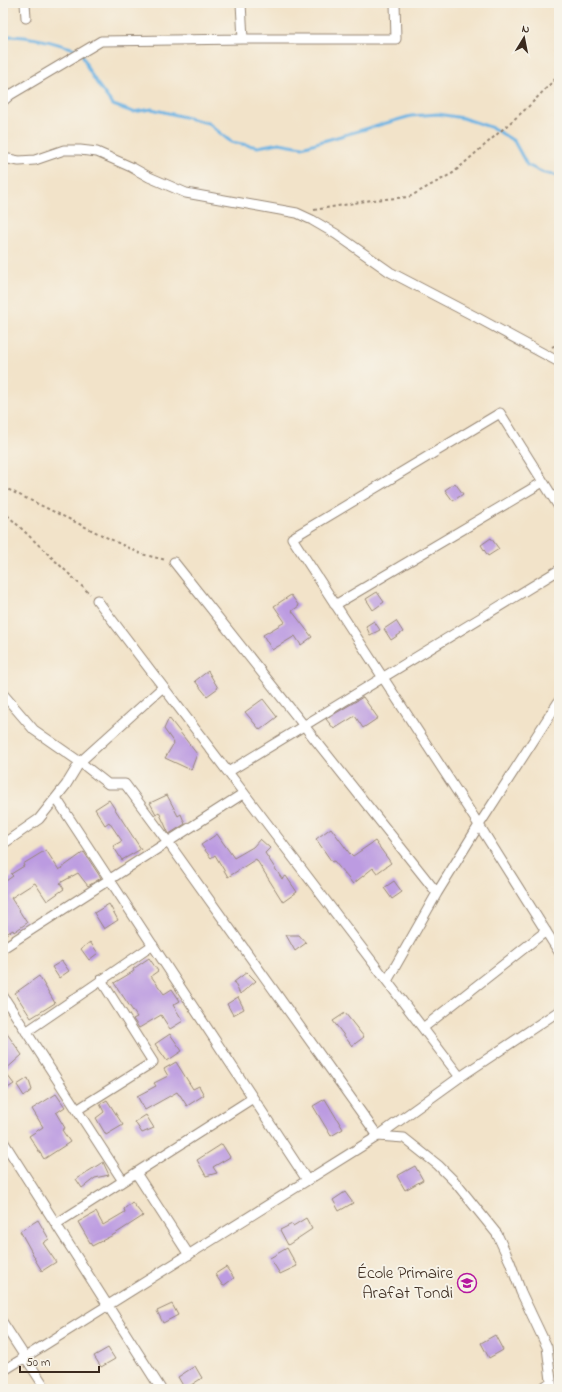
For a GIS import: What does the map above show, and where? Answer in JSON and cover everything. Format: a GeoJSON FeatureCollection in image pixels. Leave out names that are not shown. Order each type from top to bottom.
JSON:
{"type":"FeatureCollection","features":[{"type":"Feature","properties":{"kind":"street"},"geometry":{"type":"LineString","coordinates":[[25,3],[26,18]]}},
{"type":"Feature","properties":{"kind":"street"},"geometry":{"type":"LineString","coordinates":[[241,3],[243,39]]}},
{"type":"Feature","properties":{"kind":"street"},"geometry":{"type":"LineString","coordinates":[[3,100],[101,42],[243,39],[396,39],[395,3]]}},
{"type":"Feature","properties":{"kind":"street"},"geometry":{"type":"LineString","coordinates":[[3,158],[19,161],[35,160],[64,150],[97,152],[132,166],[149,177],[186,193],[297,213],[336,234],[390,272],[559,362]]}},
{"type":"Feature","properties":{"kind":"street"},"geometry":{"type":"LineString","coordinates":[[559,507],[500,413],[292,538],[479,825],[559,952]]}},
{"type":"Feature","properties":{"kind":"street"},"geometry":{"type":"LineString","coordinates":[[335,605],[543,482]]}},
{"type":"Feature","properties":{"kind":"street"},"geometry":{"type":"LineString","coordinates":[[174,562],[437,893]]}},
{"type":"Feature","properties":{"kind":"street"},"geometry":{"type":"LineString","coordinates":[[228,772],[559,570]]}},
{"type":"Feature","properties":{"kind":"street"},"geometry":{"type":"LineString","coordinates":[[97,600],[460,1077]]}},
{"type":"Feature","properties":{"kind":"street"},"geometry":{"type":"LineString","coordinates":[[3,844],[39,819],[56,798],[80,762],[163,687]]}},
{"type":"Feature","properties":{"kind":"street"},"geometry":{"type":"LineString","coordinates":[[5,700],[34,730],[80,762],[108,784],[125,784],[378,1136]]}},
{"type":"Feature","properties":{"kind":"street"},"geometry":{"type":"LineString","coordinates":[[387,981],[437,893],[559,701]]}},
{"type":"Feature","properties":{"kind":"street"},"geometry":{"type":"LineString","coordinates":[[3,948],[244,793]]}},
{"type":"Feature","properties":{"kind":"street"},"geometry":{"type":"LineString","coordinates":[[56,798],[308,1180]]}},
{"type":"Feature","properties":{"kind":"street"},"geometry":{"type":"LineString","coordinates":[[422,1028],[546,931]]}},
{"type":"Feature","properties":{"kind":"street"},"geometry":{"type":"LineString","coordinates":[[26,1032],[153,945]]}},
{"type":"Feature","properties":{"kind":"street"},"geometry":{"type":"LineString","coordinates":[[77,1110],[153,1062],[101,980]]}},
{"type":"Feature","properties":{"kind":"street"},"geometry":{"type":"LineString","coordinates":[[3,996],[123,1181]]}},
{"type":"Feature","properties":{"kind":"street"},"geometry":{"type":"LineString","coordinates":[[3,1371],[378,1136],[460,1077],[559,1010]]}},
{"type":"Feature","properties":{"kind":"street"},"geometry":{"type":"LineString","coordinates":[[56,1224],[253,1098]]}},
{"type":"Feature","properties":{"kind":"street"},"geometry":{"type":"LineString","coordinates":[[378,1136],[404,1138],[438,1165],[460,1188],[497,1234],[510,1262],[520,1292],[547,1347],[551,1386],[541,1389]]}},
{"type":"Feature","properties":{"kind":"street"},"geometry":{"type":"LineString","coordinates":[[3,1141],[161,1389]]}},
{"type":"Feature","properties":{"kind":"street"},"geometry":{"type":"LineString","coordinates":[[136,1173],[189,1255]]}},
{"type":"Feature","properties":{"kind":"street"},"geometry":{"type":"LineString","coordinates":[[3,1323],[46,1389]]}},
{"type":"Feature","properties":{"kind":"path"},"geometry":{"type":"LineString","coordinates":[[297,213],[372,200],[409,197],[453,173],[528,107],[559,75]]}},
{"type":"Feature","properties":{"kind":"path"},"geometry":{"type":"LineString","coordinates":[[3,488],[142,554],[174,562]]}},
{"type":"Feature","properties":{"kind":"path"},"geometry":{"type":"LineString","coordinates":[[3,511],[97,600]]}},
{"type":"Feature","properties":{"kind":"building"},"geometry":{"type":"Polygon","coordinates":[[[455,483],[463,494],[453,501],[445,490],[455,483]]]}},
{"type":"Feature","properties":{"kind":"building"},"geometry":{"type":"Polygon","coordinates":[[[491,538],[499,549],[488,556],[481,545],[491,538]]]}},
{"type":"Feature","properties":{"kind":"building"},"geometry":{"type":"Polygon","coordinates":[[[377,592],[384,602],[373,610],[366,599],[377,592]]]}},
{"type":"Feature","properties":{"kind":"building"},"geometry":{"type":"Polygon","coordinates":[[[291,595],[299,606],[292,611],[312,637],[301,645],[295,636],[272,650],[263,635],[285,622],[274,606],[291,595]]]}},
{"type":"Feature","properties":{"kind":"building"},"geometry":{"type":"Polygon","coordinates":[[[374,621],[380,630],[370,635],[366,626],[374,621]]]}},
{"type":"Feature","properties":{"kind":"building"},"geometry":{"type":"Polygon","coordinates":[[[396,621],[403,632],[391,640],[384,629],[396,621]]]}},
{"type":"Feature","properties":{"kind":"building"},"geometry":{"type":"Polygon","coordinates":[[[208,671],[218,688],[207,696],[195,681],[208,671]]]}},
{"type":"Feature","properties":{"kind":"building"},"geometry":{"type":"Polygon","coordinates":[[[363,697],[378,718],[363,728],[355,716],[334,729],[326,719],[363,697]]]}},
{"type":"Feature","properties":{"kind":"building"},"geometry":{"type":"Polygon","coordinates":[[[263,699],[277,717],[260,730],[245,712],[263,699]]]}},
{"type":"Feature","properties":{"kind":"building"},"geometry":{"type":"Polygon","coordinates":[[[169,718],[197,754],[191,770],[165,758],[174,743],[164,729],[169,718]]]}},
{"type":"Feature","properties":{"kind":"building"},"geometry":{"type":"Polygon","coordinates":[[[167,795],[178,816],[181,814],[185,824],[169,834],[159,812],[156,814],[150,803],[167,795]]]}},
{"type":"Feature","properties":{"kind":"building"},"geometry":{"type":"Polygon","coordinates":[[[109,800],[141,849],[122,860],[113,846],[122,841],[109,822],[105,825],[95,809],[109,800]]]}},
{"type":"Feature","properties":{"kind":"building"},"geometry":{"type":"Polygon","coordinates":[[[331,828],[353,856],[375,841],[391,863],[377,873],[373,868],[353,884],[334,861],[332,862],[316,839],[331,828]]]}},
{"type":"Feature","properties":{"kind":"building"},"geometry":{"type":"Polygon","coordinates":[[[217,834],[234,858],[253,847],[260,839],[270,848],[265,853],[282,879],[286,876],[297,892],[283,902],[256,859],[228,877],[215,855],[211,858],[201,845],[217,834]]]}},
{"type":"Feature","properties":{"kind":"building"},"geometry":{"type":"Polygon","coordinates":[[[46,850],[59,870],[84,852],[101,878],[88,886],[78,873],[60,883],[64,889],[47,901],[35,883],[33,884],[11,898],[27,923],[14,932],[13,930],[6,934],[3,930],[3,883],[13,876],[11,874],[24,866],[23,864],[46,850]]]}},
{"type":"Feature","properties":{"kind":"building"},"geometry":{"type":"Polygon","coordinates":[[[394,881],[402,892],[392,899],[384,888],[394,881]]]}},
{"type":"Feature","properties":{"kind":"building"},"geometry":{"type":"Polygon","coordinates":[[[109,904],[118,920],[104,929],[94,913],[109,904]]]}},
{"type":"Feature","properties":{"kind":"building"},"geometry":{"type":"Polygon","coordinates":[[[286,935],[299,935],[306,943],[295,951],[286,935]]]}},
{"type":"Feature","properties":{"kind":"building"},"geometry":{"type":"Polygon","coordinates":[[[90,942],[98,953],[89,960],[81,949],[90,942]]]}},
{"type":"Feature","properties":{"kind":"building"},"geometry":{"type":"Polygon","coordinates":[[[149,958],[158,971],[151,976],[164,994],[172,989],[180,1001],[173,1005],[183,1021],[170,1029],[161,1015],[139,1028],[133,1019],[137,1017],[114,983],[134,971],[133,969],[149,958]]]}},
{"type":"Feature","properties":{"kind":"building"},"geometry":{"type":"Polygon","coordinates":[[[62,961],[69,971],[59,978],[52,967],[62,961]]]}},
{"type":"Feature","properties":{"kind":"building"},"geometry":{"type":"Polygon","coordinates":[[[247,972],[256,981],[240,994],[234,982],[247,972]]]}},
{"type":"Feature","properties":{"kind":"building"},"geometry":{"type":"Polygon","coordinates":[[[39,976],[55,1003],[31,1018],[15,993],[39,976]]]}},
{"type":"Feature","properties":{"kind":"building"},"geometry":{"type":"Polygon","coordinates":[[[238,997],[244,1009],[233,1015],[227,1004],[238,997]]]}},
{"type":"Feature","properties":{"kind":"building"},"geometry":{"type":"Polygon","coordinates":[[[345,1013],[364,1037],[352,1046],[333,1021],[345,1013]]]}},
{"type":"Feature","properties":{"kind":"building"},"geometry":{"type":"Polygon","coordinates":[[[3,1028],[22,1055],[4,1071],[14,1084],[3,1091],[3,1028]]]}},
{"type":"Feature","properties":{"kind":"building"},"geometry":{"type":"Polygon","coordinates":[[[170,1034],[182,1051],[167,1061],[155,1044],[170,1034]]]}},
{"type":"Feature","properties":{"kind":"building"},"geometry":{"type":"Polygon","coordinates":[[[176,1062],[193,1089],[199,1086],[204,1095],[187,1106],[177,1092],[145,1110],[137,1096],[156,1086],[154,1083],[168,1076],[164,1069],[176,1062]]]}},
{"type":"Feature","properties":{"kind":"building"},"geometry":{"type":"Polygon","coordinates":[[[28,1078],[32,1090],[24,1096],[17,1085],[28,1078]]]}},
{"type":"Feature","properties":{"kind":"building"},"geometry":{"type":"Polygon","coordinates":[[[56,1094],[65,1107],[56,1113],[65,1128],[62,1130],[70,1142],[44,1159],[29,1136],[43,1127],[32,1109],[56,1094]]]}},
{"type":"Feature","properties":{"kind":"building"},"geometry":{"type":"Polygon","coordinates":[[[325,1099],[343,1129],[331,1136],[313,1106],[325,1099]]]}},
{"type":"Feature","properties":{"kind":"building"},"geometry":{"type":"Polygon","coordinates":[[[107,1100],[123,1125],[106,1135],[96,1118],[104,1112],[100,1104],[107,1100]]]}},
{"type":"Feature","properties":{"kind":"building"},"geometry":{"type":"Polygon","coordinates":[[[146,1115],[154,1128],[142,1133],[135,1122],[146,1115]]]}},
{"type":"Feature","properties":{"kind":"building"},"geometry":{"type":"Polygon","coordinates":[[[222,1144],[230,1157],[213,1167],[217,1173],[206,1176],[197,1160],[222,1144]]]}},
{"type":"Feature","properties":{"kind":"building"},"geometry":{"type":"Polygon","coordinates":[[[103,1162],[109,1175],[95,1178],[82,1188],[76,1179],[103,1162]]]}},
{"type":"Feature","properties":{"kind":"building"},"geometry":{"type":"Polygon","coordinates":[[[415,1166],[423,1180],[405,1190],[397,1176],[415,1166]]]}},
{"type":"Feature","properties":{"kind":"building"},"geometry":{"type":"Polygon","coordinates":[[[345,1192],[353,1203],[339,1211],[333,1200],[345,1192]]]}},
{"type":"Feature","properties":{"kind":"building"},"geometry":{"type":"Polygon","coordinates":[[[132,1202],[143,1216],[115,1234],[92,1246],[78,1222],[96,1212],[103,1225],[125,1212],[124,1209],[132,1202]]]}},
{"type":"Feature","properties":{"kind":"building"},"geometry":{"type":"Polygon","coordinates":[[[306,1218],[312,1229],[288,1245],[280,1230],[292,1224],[293,1226],[306,1218]]]}},
{"type":"Feature","properties":{"kind":"building"},"geometry":{"type":"Polygon","coordinates":[[[38,1220],[49,1239],[43,1243],[56,1262],[42,1271],[20,1231],[38,1220]]]}},
{"type":"Feature","properties":{"kind":"building"},"geometry":{"type":"Polygon","coordinates":[[[287,1248],[297,1266],[280,1274],[270,1258],[287,1248]]]}},
{"type":"Feature","properties":{"kind":"building"},"geometry":{"type":"Polygon","coordinates":[[[226,1267],[234,1278],[223,1286],[215,1274],[226,1267]]]}},
{"type":"Feature","properties":{"kind":"building"},"geometry":{"type":"Polygon","coordinates":[[[172,1304],[178,1315],[163,1323],[157,1311],[172,1304]]]}},
{"type":"Feature","properties":{"kind":"building"},"geometry":{"type":"Polygon","coordinates":[[[495,1335],[503,1350],[489,1358],[481,1343],[495,1335]]]}},
{"type":"Feature","properties":{"kind":"building"},"geometry":{"type":"Polygon","coordinates":[[[108,1348],[115,1359],[101,1367],[94,1356],[108,1348]]]}},
{"type":"Feature","properties":{"kind":"building"},"geometry":{"type":"Polygon","coordinates":[[[195,1366],[202,1378],[185,1389],[178,1377],[195,1366]]]}},
{"type":"Feature","properties":{"kind":"waterway"},"geometry":{"type":"LineString","coordinates":[[3,36],[33,38],[81,51],[88,69],[113,105],[133,112],[152,109],[208,123],[231,142],[258,147],[279,143],[302,147],[411,116],[438,114],[463,118],[493,128],[514,141],[527,165],[544,173],[559,176]]}},
{"type":"Feature","properties":{"kind":"place","name":"École Primaire Arafat Tondi"},"geometry":{"type":"Point","coordinates":[467,1283]}}]}
